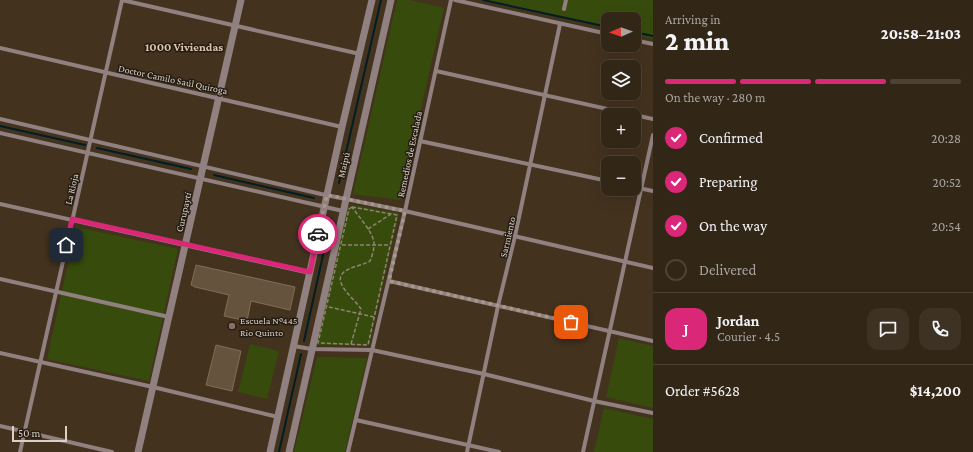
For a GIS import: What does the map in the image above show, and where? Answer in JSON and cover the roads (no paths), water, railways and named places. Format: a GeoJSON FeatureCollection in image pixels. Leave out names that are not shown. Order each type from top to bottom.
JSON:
{"type":"FeatureCollection","features":[{"type":"Feature","properties":{"kind":"street"},"geometry":{"type":"LineString","coordinates":[[122,0],[360,54]]}},
{"type":"Feature","properties":{"kind":"street","name":"La Rioja"},"geometry":{"type":"LineString","coordinates":[[20,452],[122,0]]}},
{"type":"Feature","properties":{"kind":"street","name":"Curupaytí"},"geometry":{"type":"LineString","coordinates":[[138,452],[220,98],[241,0]]}},
{"type":"Feature","properties":{"kind":"street","name":"Maipú"},"geometry":{"type":"LineString","coordinates":[[270,452],[342,126],[372,0]]}},
{"type":"Feature","properties":{"kind":"street","name":"Maipú"},"geometry":{"type":"LineString","coordinates":[[289,452],[391,0]]}},
{"type":"Feature","properties":{"kind":"street","name":"Remedios de Escalada"},"geometry":{"type":"LineString","coordinates":[[348,452],[405,211],[451,0]]}},
{"type":"Feature","properties":{"kind":"street"},"geometry":{"type":"LineString","coordinates":[[455,0],[601,33]]}},
{"type":"Feature","properties":{"kind":"street"},"geometry":{"type":"LineString","coordinates":[[564,9],[566,0]]}},
{"type":"Feature","properties":{"kind":"street","name":"Sarmiento"},"geometry":{"type":"LineString","coordinates":[[467,452],[560,24]]}},
{"type":"Feature","properties":{"kind":"street"},"geometry":{"type":"LineString","coordinates":[[641,41],[653,44]]}},
{"type":"Feature","properties":{"kind":"street","name":"Doctor Camilo Saúl Quiroga"},"geometry":{"type":"LineString","coordinates":[[0,48],[342,126]]}},
{"type":"Feature","properties":{"kind":"street"},"geometry":{"type":"LineString","coordinates":[[436,71],[653,119]]}},
{"type":"Feature","properties":{"kind":"street"},"geometry":{"type":"LineString","coordinates":[[0,119],[327,195],[405,211],[653,268]]}},
{"type":"Feature","properties":{"kind":"street"},"geometry":{"type":"LineString","coordinates":[[0,133],[343,211]]}},
{"type":"Feature","properties":{"kind":"street"},"geometry":{"type":"LineString","coordinates":[[583,452],[653,135]]}},
{"type":"Feature","properties":{"kind":"street"},"geometry":{"type":"LineString","coordinates":[[420,141],[601,180]]}},
{"type":"Feature","properties":{"kind":"street"},"geometry":{"type":"LineString","coordinates":[[642,188],[653,191]]}},
{"type":"Feature","properties":{"kind":"street"},"geometry":{"type":"LineString","coordinates":[[0,204],[310,272]]}},
{"type":"Feature","properties":{"kind":"street"},"geometry":{"type":"LineString","coordinates":[[0,279],[169,317]]}},
{"type":"Feature","properties":{"kind":"street"},"geometry":{"type":"LineString","coordinates":[[389,281],[653,341]]}},
{"type":"Feature","properties":{"kind":"street"},"geometry":{"type":"LineString","coordinates":[[294,346],[311,350],[372,350],[653,413]]}},
{"type":"Feature","properties":{"kind":"street"},"geometry":{"type":"LineString","coordinates":[[0,353],[278,417]]}},
{"type":"Feature","properties":{"kind":"street"},"geometry":{"type":"LineString","coordinates":[[356,420],[499,452]]}},
{"type":"Feature","properties":{"kind":"street"},"geometry":{"type":"LineString","coordinates":[[0,426],[112,452]]}},
{"type":"Feature","properties":{"kind":"waterway"},"geometry":{"type":"LineString","coordinates":[[339,183],[381,0]]}},
{"type":"Feature","properties":{"kind":"waterway"},"geometry":{"type":"LineString","coordinates":[[483,0],[601,25]]}},
{"type":"Feature","properties":{"kind":"waterway"},"geometry":{"type":"LineString","coordinates":[[641,33],[653,36]]}},
{"type":"Feature","properties":{"kind":"waterway"},"geometry":{"type":"LineString","coordinates":[[0,126],[85,145]]}},
{"type":"Feature","properties":{"kind":"waterway"},"geometry":{"type":"LineString","coordinates":[[97,148],[191,169]]}},
{"type":"Feature","properties":{"kind":"waterway"},"geometry":{"type":"LineString","coordinates":[[214,175],[314,198]]}},
{"type":"Feature","properties":{"kind":"waterway"},"geometry":{"type":"LineString","coordinates":[[304,341],[331,219]]}},
{"type":"Feature","properties":{"kind":"waterway"},"geometry":{"type":"LineString","coordinates":[[279,452],[301,354]]}},
{"type":"Feature","properties":{"kind":"place","name":"Escuela Nº445 Rio Quinto"},"geometry":{"type":"Point","coordinates":[232,326]}},
{"type":"Feature","properties":{"kind":"district","name":"1000 Viviendas"},"geometry":{"type":"Point","coordinates":[184,47]}}]}
